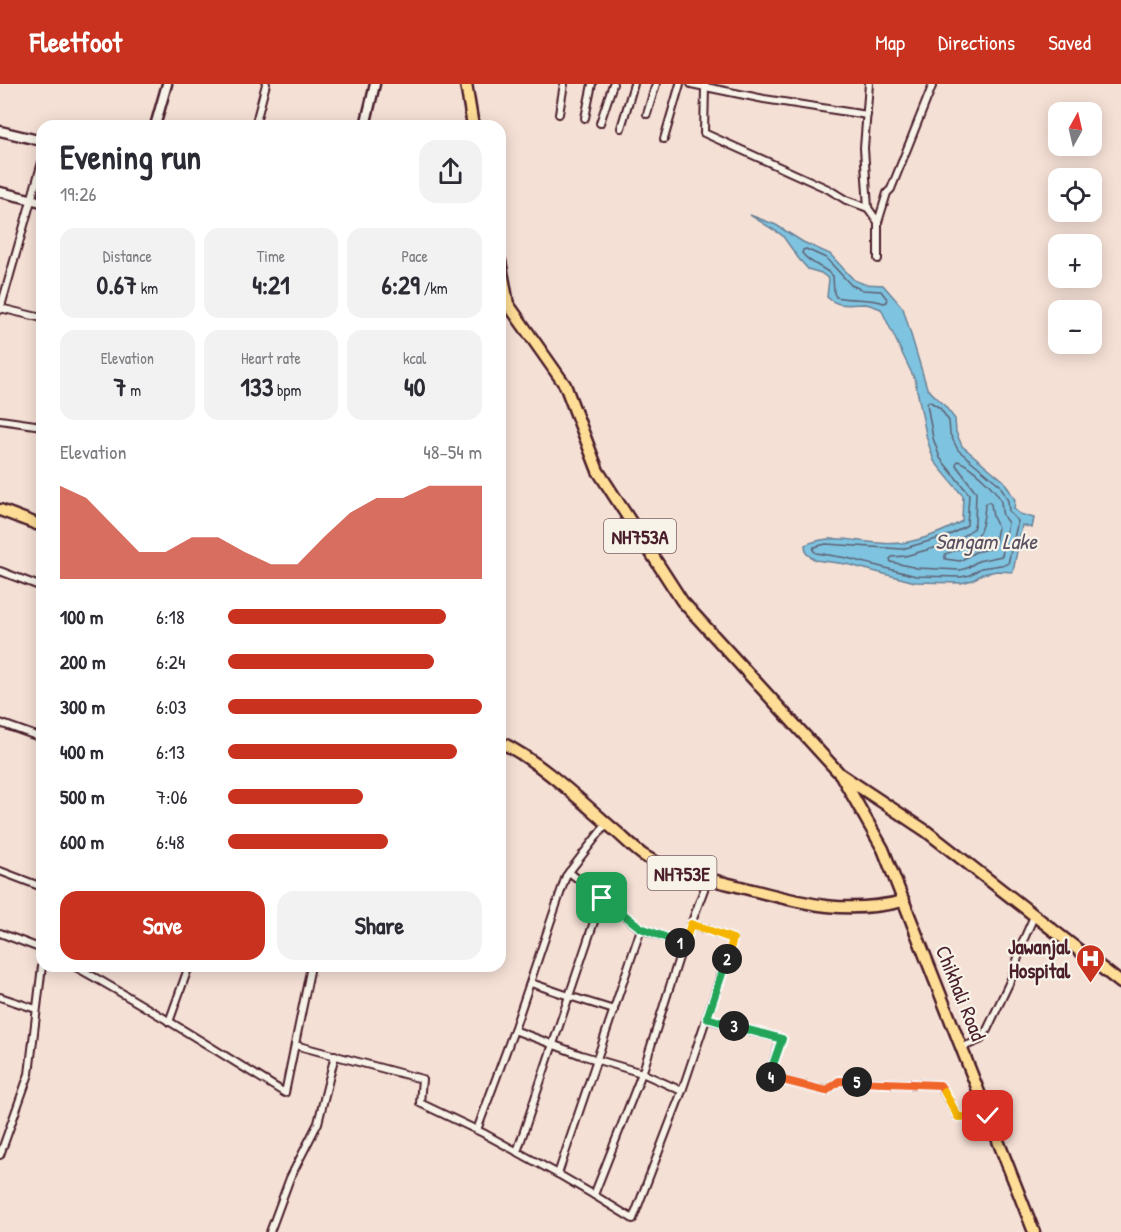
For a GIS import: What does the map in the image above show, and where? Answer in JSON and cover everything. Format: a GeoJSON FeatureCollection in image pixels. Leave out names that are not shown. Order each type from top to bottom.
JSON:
{"type":"FeatureCollection","features":[{"type":"Feature","properties":{"kind":"highway"},"geometry":{"type":"LineString","coordinates":[[466,84],[472,120]]}},
{"type":"Feature","properties":{"kind":"highway","name":"NH753A"},"geometry":{"type":"LineString","coordinates":[[506,293],[508,304],[565,385],[598,471],[682,601],[840,774]]}},
{"type":"Feature","properties":{"kind":"highway"},"geometry":{"type":"LineString","coordinates":[[0,510],[36,524]]}},
{"type":"Feature","properties":{"kind":"highway","name":"NH753E"},"geometry":{"type":"LineString","coordinates":[[506,746],[571,791],[643,855],[675,872],[827,907],[875,908],[904,901]]}},
{"type":"Feature","properties":{"kind":"highway"},"geometry":{"type":"LineString","coordinates":[[840,774],[926,831],[1121,983]]}},
{"type":"Feature","properties":{"kind":"highway","name":"Chikhali Road"},"geometry":{"type":"LineString","coordinates":[[840,774],[883,849],[963,1047],[1034,1232]]}},
{"type":"Feature","properties":{"kind":"street"},"geometry":{"type":"LineString","coordinates":[[157,120],[167,84]]}},
{"type":"Feature","properties":{"kind":"street"},"geometry":{"type":"LineString","coordinates":[[257,120],[266,84]]}},
{"type":"Feature","properties":{"kind":"street"},"geometry":{"type":"LineString","coordinates":[[367,120],[375,84]]}},
{"type":"Feature","properties":{"kind":"street"},"geometry":{"type":"LineString","coordinates":[[559,114],[564,84]]}},
{"type":"Feature","properties":{"kind":"street"},"geometry":{"type":"LineString","coordinates":[[585,118],[592,84]]}},
{"type":"Feature","properties":{"kind":"street"},"geometry":{"type":"LineString","coordinates":[[600,123],[613,84]]}},
{"type":"Feature","properties":{"kind":"street"},"geometry":{"type":"LineString","coordinates":[[621,128],[634,84]]}},
{"type":"Feature","properties":{"kind":"street"},"geometry":{"type":"LineString","coordinates":[[647,114],[656,84]]}},
{"type":"Feature","properties":{"kind":"street"},"geometry":{"type":"LineString","coordinates":[[664,139],[680,84]]}},
{"type":"Feature","properties":{"kind":"street"},"geometry":{"type":"LineString","coordinates":[[691,84],[764,99],[867,115]]}},
{"type":"Feature","properties":{"kind":"street"},"geometry":{"type":"LineString","coordinates":[[868,208],[864,148],[869,84]]}},
{"type":"Feature","properties":{"kind":"street"},"geometry":{"type":"LineString","coordinates":[[878,259],[878,222],[887,193],[891,189],[933,84]]}},
{"type":"Feature","properties":{"kind":"street"},"geometry":{"type":"LineString","coordinates":[[705,87],[704,133],[828,189],[846,200],[868,208],[878,222]]}},
{"type":"Feature","properties":{"kind":"street"},"geometry":{"type":"LineString","coordinates":[[0,131],[36,140]]}},
{"type":"Feature","properties":{"kind":"street"},"geometry":{"type":"LineString","coordinates":[[36,182],[0,309],[36,317]]}},
{"type":"Feature","properties":{"kind":"street"},"geometry":{"type":"LineString","coordinates":[[0,192],[36,200]]}},
{"type":"Feature","properties":{"kind":"street"},"geometry":{"type":"LineString","coordinates":[[0,420],[36,425]]}},
{"type":"Feature","properties":{"kind":"street"},"geometry":{"type":"LineString","coordinates":[[0,571],[36,585]]}},
{"type":"Feature","properties":{"kind":"street"},"geometry":{"type":"LineString","coordinates":[[0,723],[36,736]]}},
{"type":"Feature","properties":{"kind":"street"},"geometry":{"type":"LineString","coordinates":[[477,1130],[569,872],[607,823]]}},
{"type":"Feature","properties":{"kind":"street"},"geometry":{"type":"LineString","coordinates":[[0,871],[36,885]]}},
{"type":"Feature","properties":{"kind":"street"},"geometry":{"type":"LineString","coordinates":[[569,872],[641,928],[684,944]]}},
{"type":"Feature","properties":{"kind":"street"},"geometry":{"type":"LineString","coordinates":[[594,1195],[642,1073],[708,879]]}},
{"type":"Feature","properties":{"kind":"street"},"geometry":{"type":"LineString","coordinates":[[517,1152],[602,898]]}},
{"type":"Feature","properties":{"kind":"street"},"geometry":{"type":"LineString","coordinates":[[963,1047],[981,1040],[987,1030],[1012,977],[1023,941],[1035,915]]}},
{"type":"Feature","properties":{"kind":"street"},"geometry":{"type":"LineString","coordinates":[[295,1045],[422,1079],[420,1103],[477,1130],[558,1174],[633,1219],[682,1091],[733,939],[691,924]]}},
{"type":"Feature","properties":{"kind":"street"},"geometry":{"type":"LineString","coordinates":[[558,1174],[641,928]]}},
{"type":"Feature","properties":{"kind":"street"},"geometry":{"type":"LineString","coordinates":[[0,933],[36,947]]}},
{"type":"Feature","properties":{"kind":"street"},"geometry":{"type":"LineString","coordinates":[[0,1155],[29,1074],[41,972]]}},
{"type":"Feature","properties":{"kind":"street"},"geometry":{"type":"LineString","coordinates":[[85,972],[127,995],[285,1093],[310,972]]}},
{"type":"Feature","properties":{"kind":"street"},"geometry":{"type":"LineString","coordinates":[[169,1022],[187,972]]}},
{"type":"Feature","properties":{"kind":"street"},"geometry":{"type":"LineString","coordinates":[[531,983],[614,1010]]}},
{"type":"Feature","properties":{"kind":"street"},"geometry":{"type":"LineString","coordinates":[[0,997],[36,1009]]}},
{"type":"Feature","properties":{"kind":"street"},"geometry":{"type":"LineString","coordinates":[[707,1018],[782,1039],[769,1076],[826,1091],[839,1081],[940,1085],[958,1117],[988,1116]]}},
{"type":"Feature","properties":{"kind":"street"},"geometry":{"type":"LineString","coordinates":[[514,1030],[597,1060],[642,1073],[682,1091]]}},
{"type":"Feature","properties":{"kind":"street"},"geometry":{"type":"LineString","coordinates":[[270,1232],[290,1178],[318,1123],[335,1055]]}},
{"type":"Feature","properties":{"kind":"water","name":"Sangam Lake"},"geometry":{"type":"Polygon","coordinates":[[[750,215],[776,225],[803,242],[830,254],[854,280],[864,284],[883,285],[903,308],[927,388],[955,419],[956,432],[962,446],[1004,481],[1015,500],[1014,509],[1020,514],[1034,518],[1032,528],[1022,525],[1013,572],[997,571],[982,574],[973,580],[961,583],[915,582],[846,564],[815,560],[806,553],[805,545],[829,539],[889,544],[908,542],[933,535],[962,521],[963,496],[934,461],[915,380],[881,309],[866,304],[845,305],[831,300],[827,297],[829,279],[821,273],[808,269],[782,235],[750,215]]]}},
{"type":"Feature","properties":{"kind":"place","name":"Jawanjal Hospital"},"geometry":{"type":"Point","coordinates":[1091,984]}},
{"type":"Feature","properties":{"kind":"route"},"geometry":{"type":"LineString","coordinates":[[602,898],[641,928],[684,944],[691,924],[733,939],[707,1018],[782,1039],[769,1076],[826,1091],[839,1081],[940,1085],[958,1117],[988,1116]]}}]}
